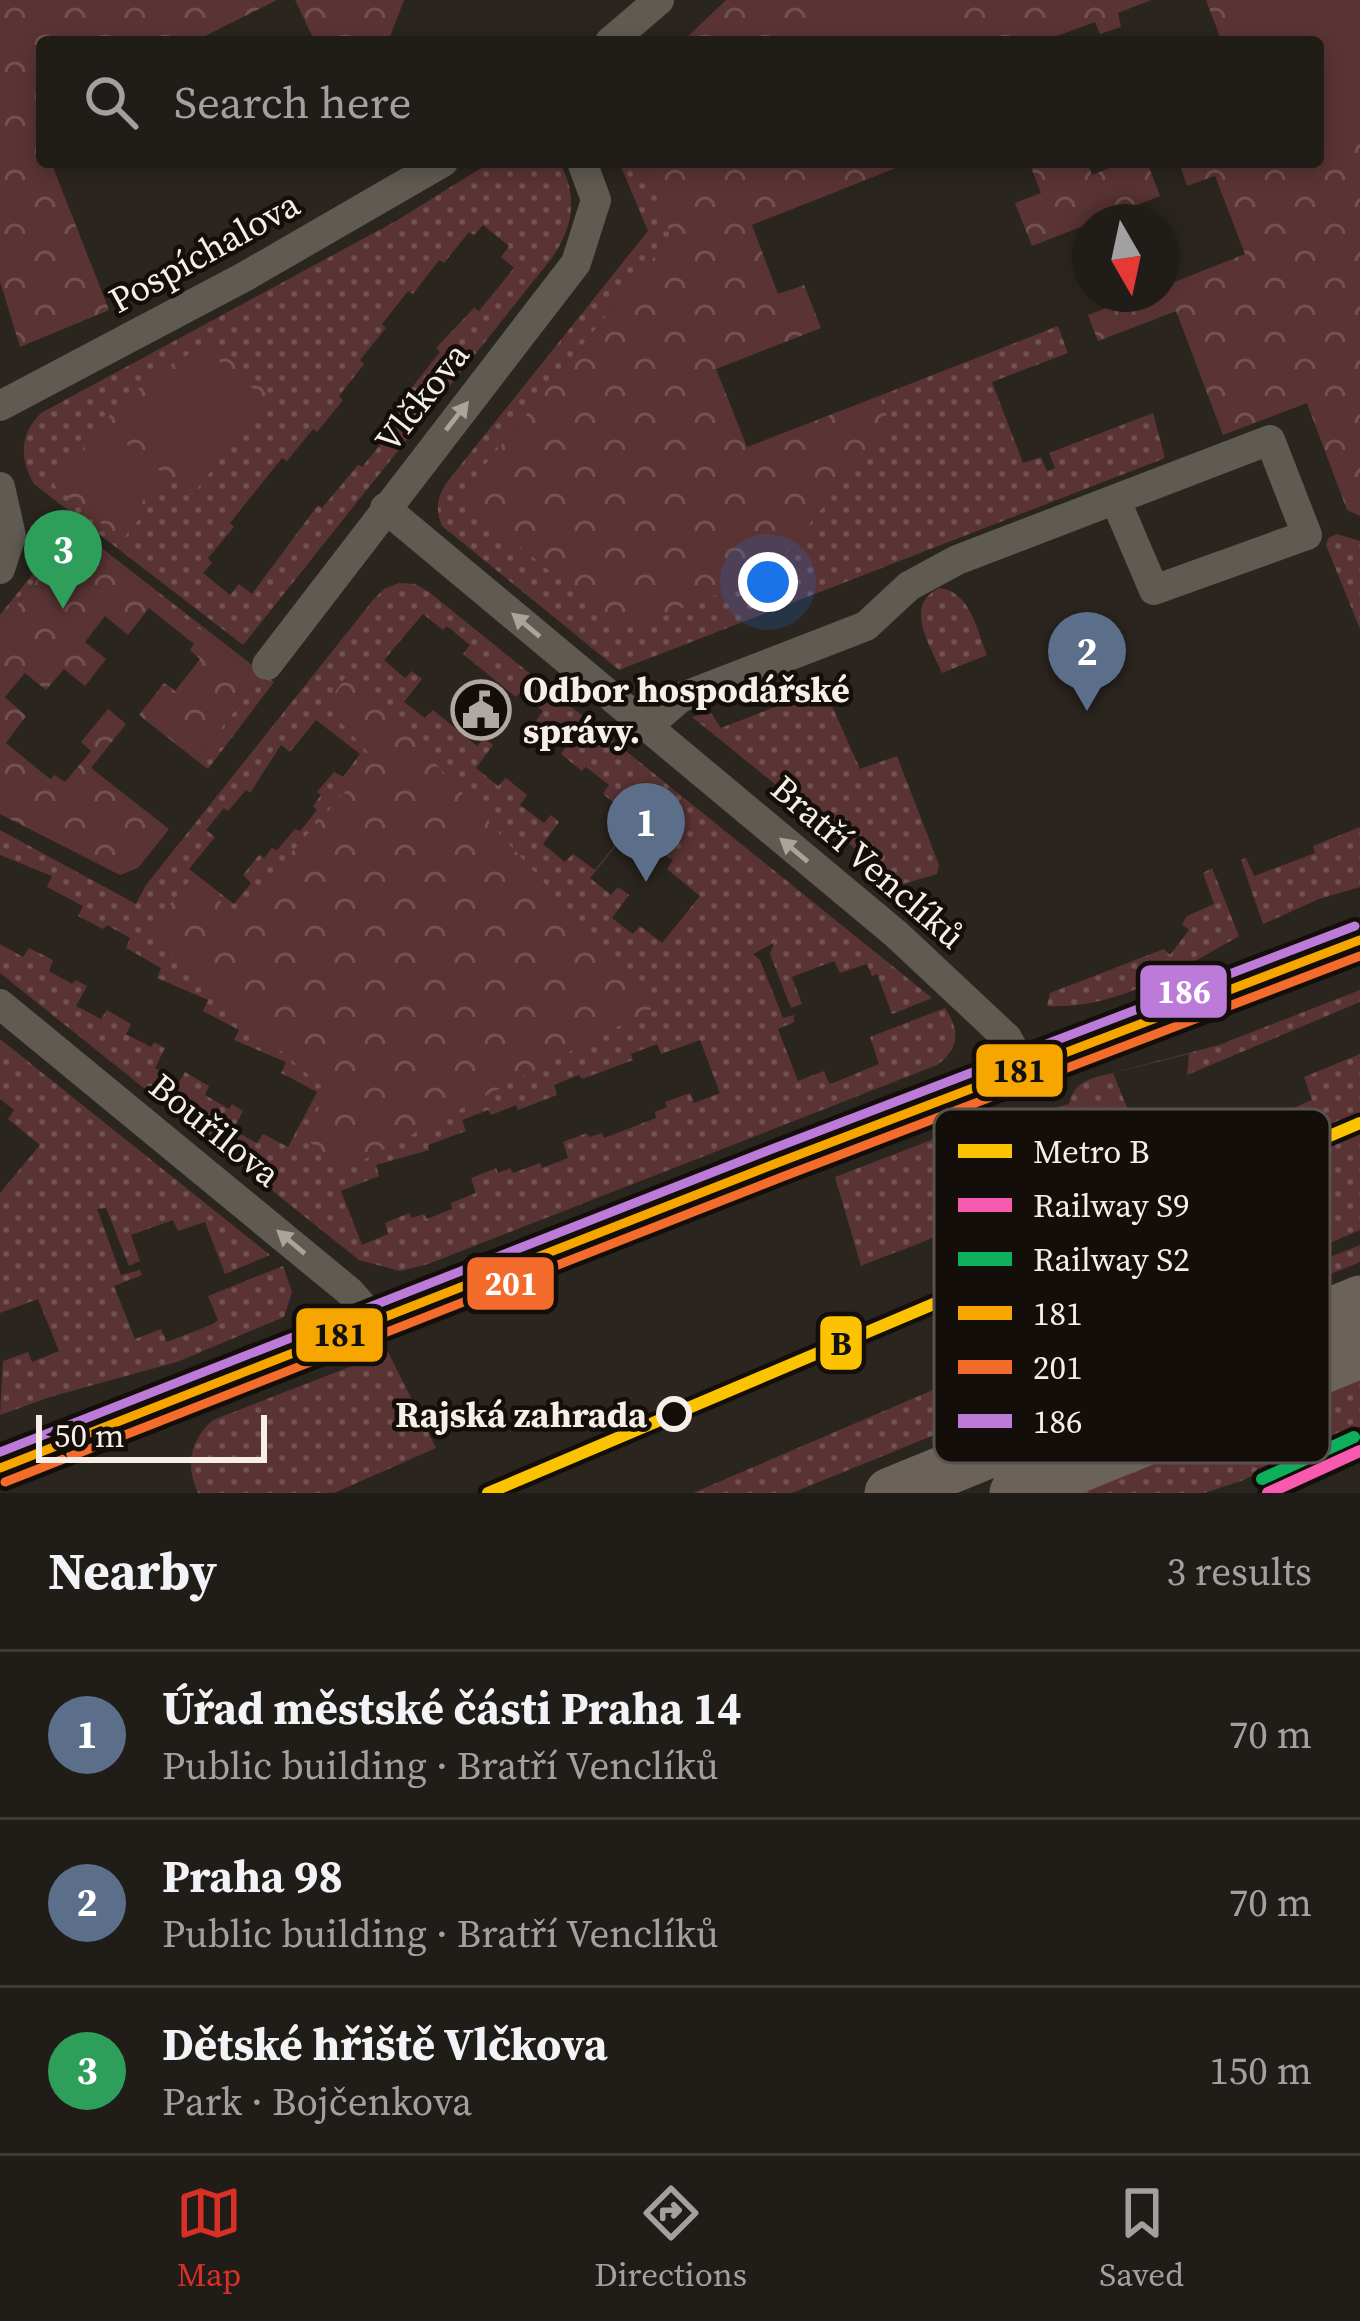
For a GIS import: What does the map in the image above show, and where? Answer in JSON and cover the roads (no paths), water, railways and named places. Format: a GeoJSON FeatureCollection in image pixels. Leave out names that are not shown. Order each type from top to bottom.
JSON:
{"type":"FeatureCollection","features":[{"type":"Feature","properties":{"kind":"main road"},"geometry":{"type":"LineString","coordinates":[[1330,1313],[1360,1301]]}},
{"type":"Feature","properties":{"kind":"main road"},"geometry":{"type":"LineString","coordinates":[[1330,1365],[1360,1353]]}},
{"type":"Feature","properties":{"kind":"main road"},"geometry":{"type":"LineString","coordinates":[[890,1493],[963,1463]]}},
{"type":"Feature","properties":{"kind":"main road"},"geometry":{"type":"LineString","coordinates":[[1015,1493],[1089,1463]]}},
{"type":"Feature","properties":{"kind":"street"},"geometry":{"type":"LineString","coordinates":[[617,36],[659,0]]}},
{"type":"Feature","properties":{"kind":"street","name":"Pospíchalova"},"geometry":{"type":"LineString","coordinates":[[0,406],[244,277],[432,168]]}},
{"type":"Feature","properties":{"kind":"street","name":"Vlčkova"},"geometry":{"type":"LineString","coordinates":[[267,664],[576,263],[596,200],[584,168]]}},
{"type":"Feature","properties":{"kind":"street"},"geometry":{"type":"LineString","coordinates":[[648,726],[680,698],[866,626],[909,586],[957,560],[1270,440],[1307,535],[1154,590],[1116,500]]}},
{"type":"Feature","properties":{"kind":"street"},"geometry":{"type":"LineString","coordinates":[[0,487],[11,536],[0,569]]}},
{"type":"Feature","properties":{"kind":"street","name":"Bratří Venclíků"},"geometry":{"type":"LineString","coordinates":[[385,508],[885,924],[1007,1038],[1024,1069]]}},
{"type":"Feature","properties":{"kind":"street"},"geometry":{"type":"LineString","coordinates":[[0,1468],[1360,940]]}},
{"type":"Feature","properties":{"kind":"street","name":"Bouřilova"},"geometry":{"type":"LineString","coordinates":[[0,1004],[350,1292],[376,1322]]}},
{"type":"Feature","properties":{"kind":"metro line","name":"B"},"geometry":{"type":"LineString","coordinates":[[1330,1136],[1360,1123]]}},
{"type":"Feature","properties":{"kind":"metro line","name":"B"},"geometry":{"type":"LineString","coordinates":[[488,1493],[934,1304]]}},
{"type":"Feature","properties":{"kind":"rail line","name":"S2"},"geometry":{"type":"LineString","coordinates":[[1330,1448],[1354,1437]]}},
{"type":"Feature","properties":{"kind":"rail line","name":"S9"},"geometry":{"type":"LineString","coordinates":[[1268,1493],[1360,1451]]}},
{"type":"Feature","properties":{"kind":"rail line","name":"S2"},"geometry":{"type":"LineString","coordinates":[[1262,1479],[1297,1463]]}},
{"type":"Feature","properties":{"kind":"place","name":"Dětské hřiště Vlčkova"},"geometry":{"type":"Point","coordinates":[63,609]}},
{"type":"Feature","properties":{"kind":"place","name":"Odbor hospodářské správy."},"geometry":{"type":"Point","coordinates":[481,710]}},
{"type":"Feature","properties":{"kind":"place","name":"Praha 98"},"geometry":{"type":"Point","coordinates":[1087,711]}},
{"type":"Feature","properties":{"kind":"place","name":"Úřad městské části Praha 14"},"geometry":{"type":"Point","coordinates":[646,882]}},
{"type":"Feature","properties":{"kind":"place","name":"Rajská zahrada"},"geometry":{"type":"Point","coordinates":[674,1414]}}]}
